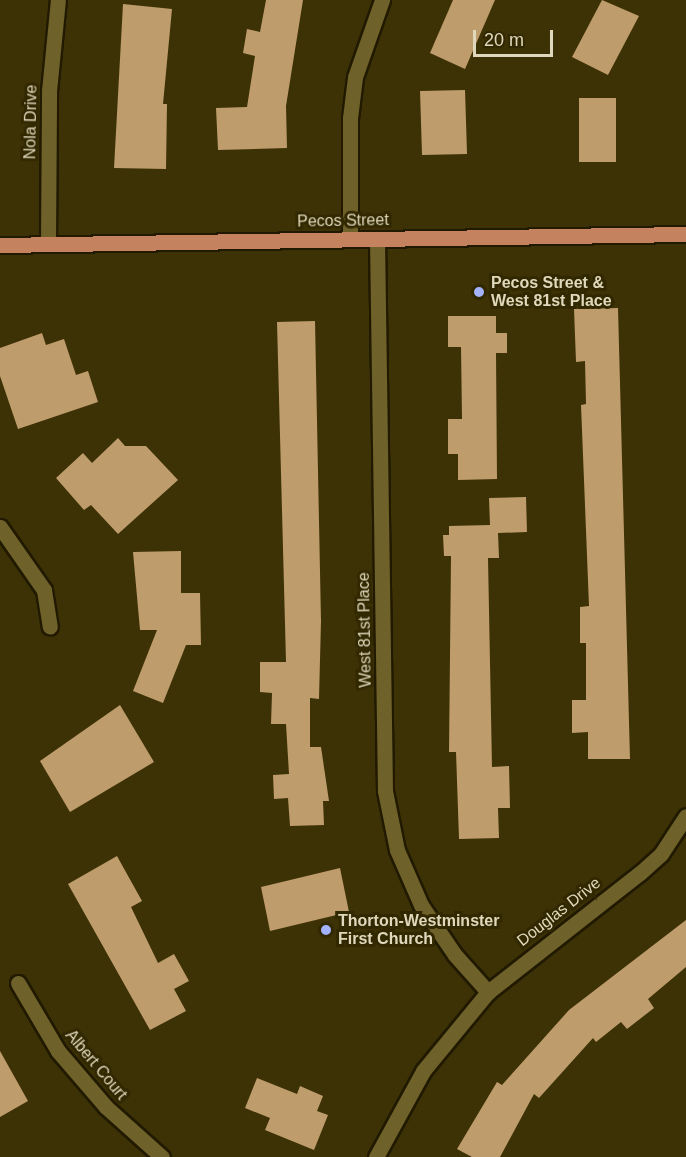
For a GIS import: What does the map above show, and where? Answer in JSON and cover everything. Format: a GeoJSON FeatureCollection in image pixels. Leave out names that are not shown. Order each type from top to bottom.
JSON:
{"type":"FeatureCollection","features":[{"type":"Feature","properties":{"kind":"main road","name":"Pecos Street"},"geometry":{"type":"LineString","coordinates":[[0,245],[686,234]]}},
{"type":"Feature","properties":{"kind":"street","name":"Nola Drive"},"geometry":{"type":"LineString","coordinates":[[48,244],[49,92],[58,0]]}},
{"type":"Feature","properties":{"kind":"street"},"geometry":{"type":"LineString","coordinates":[[350,239],[354,87],[382,0]]}},
{"type":"Feature","properties":{"kind":"street","name":"West 81st Place"},"geometry":{"type":"LineString","coordinates":[[377,239],[385,791],[397,850],[422,905],[455,955],[488,992]]}},
{"type":"Feature","properties":{"kind":"street"},"geometry":{"type":"LineString","coordinates":[[0,527],[44,590],[50,627]]}},
{"type":"Feature","properties":{"kind":"street","name":"Douglas Drive"},"geometry":{"type":"LineString","coordinates":[[376,1157],[423,1071],[488,992],[640,873],[661,854],[686,816]]}},
{"type":"Feature","properties":{"kind":"street","name":"Albert Court"},"geometry":{"type":"LineString","coordinates":[[18,983],[58,1051],[106,1107],[162,1157]]}},
{"type":"Feature","properties":{"kind":"building"},"geometry":{"type":"Polygon","coordinates":[[[266,0],[303,0],[286,106],[287,148],[218,150],[216,108],[247,107],[255,56],[243,53],[247,29],[260,32],[266,0]]]}},
{"type":"Feature","properties":{"kind":"building"},"geometry":{"type":"Polygon","coordinates":[[[453,0],[495,0],[465,69],[430,53],[453,0]]]}},
{"type":"Feature","properties":{"kind":"building"},"geometry":{"type":"Polygon","coordinates":[[[602,0],[639,16],[608,75],[572,57],[602,0]]]}},
{"type":"Feature","properties":{"kind":"building"},"geometry":{"type":"Polygon","coordinates":[[[123,4],[172,9],[163,104],[167,104],[166,169],[114,168],[123,4]]]}},
{"type":"Feature","properties":{"kind":"building"},"geometry":{"type":"Polygon","coordinates":[[[465,90],[467,154],[422,155],[420,91],[465,90]]]}},
{"type":"Feature","properties":{"kind":"building"},"geometry":{"type":"Polygon","coordinates":[[[579,98],[616,98],[616,162],[579,162],[579,98]]]}},
{"type":"Feature","properties":{"kind":"building"},"geometry":{"type":"Polygon","coordinates":[[[618,308],[630,759],[588,759],[588,732],[572,733],[572,700],[586,700],[586,643],[580,643],[580,607],[589,606],[581,405],[586,404],[585,361],[576,362],[574,309],[618,308]]]}},
{"type":"Feature","properties":{"kind":"building"},"geometry":{"type":"Polygon","coordinates":[[[448,316],[496,316],[496,333],[507,333],[507,353],[496,353],[497,479],[458,480],[458,454],[448,454],[448,419],[462,419],[461,347],[448,347],[448,316]]]}},
{"type":"Feature","properties":{"kind":"building"},"geometry":{"type":"Polygon","coordinates":[[[315,321],[321,621],[319,699],[310,698],[310,747],[321,747],[329,801],[323,801],[324,825],[290,826],[288,798],[274,799],[273,775],[289,774],[286,724],[271,724],[272,693],[260,692],[260,662],[286,662],[277,322],[315,321]]]}},
{"type":"Feature","properties":{"kind":"building"},"geometry":{"type":"Polygon","coordinates":[[[42,333],[46,345],[64,339],[76,375],[88,371],[98,402],[18,429],[0,376],[0,348],[42,333]]]}},
{"type":"Feature","properties":{"kind":"building"},"geometry":{"type":"Polygon","coordinates":[[[118,438],[125,446],[146,446],[178,480],[118,534],[91,505],[84,510],[56,478],[83,453],[92,463],[118,438]]]}},
{"type":"Feature","properties":{"kind":"building"},"geometry":{"type":"Polygon","coordinates":[[[526,497],[527,532],[498,533],[499,558],[488,558],[492,767],[509,766],[510,808],[498,808],[499,838],[459,839],[456,752],[449,752],[451,556],[444,556],[443,535],[449,535],[449,526],[490,525],[489,498],[526,497]]]}},
{"type":"Feature","properties":{"kind":"building"},"geometry":{"type":"Polygon","coordinates":[[[181,551],[181,593],[200,593],[201,645],[186,645],[163,703],[133,691],[157,630],[140,630],[133,552],[181,551]]]}},
{"type":"Feature","properties":{"kind":"building"},"geometry":{"type":"Polygon","coordinates":[[[120,705],[154,762],[70,812],[40,761],[120,705]]]}},
{"type":"Feature","properties":{"kind":"building"},"geometry":{"type":"Polygon","coordinates":[[[117,856],[142,901],[131,907],[158,963],[174,954],[189,981],[174,989],[186,1011],[150,1030],[68,884],[117,856]]]}},
{"type":"Feature","properties":{"kind":"building"},"geometry":{"type":"Polygon","coordinates":[[[340,868],[349,912],[270,931],[261,887],[340,868]]]}},
{"type":"Feature","properties":{"kind":"building"},"geometry":{"type":"Polygon","coordinates":[[[686,920],[686,967],[648,999],[654,1008],[627,1029],[621,1022],[596,1042],[593,1038],[539,1098],[534,1094],[500,1157],[472,1157],[457,1149],[497,1082],[502,1085],[569,1010],[686,920]]]}},
{"type":"Feature","properties":{"kind":"building"},"geometry":{"type":"Polygon","coordinates":[[[0,1051],[28,1101],[0,1117],[0,1051]]]}},
{"type":"Feature","properties":{"kind":"building"},"geometry":{"type":"Polygon","coordinates":[[[257,1078],[297,1094],[300,1086],[323,1096],[317,1111],[328,1115],[314,1150],[265,1130],[270,1118],[245,1108],[257,1078]]]}},
{"type":"Feature","properties":{"kind":"place","name":"Pecos Street & West 81st Place"},"geometry":{"type":"Point","coordinates":[479,292]}},
{"type":"Feature","properties":{"kind":"place","name":"Thorton-Westminster First Church"},"geometry":{"type":"Point","coordinates":[326,930]}}]}
